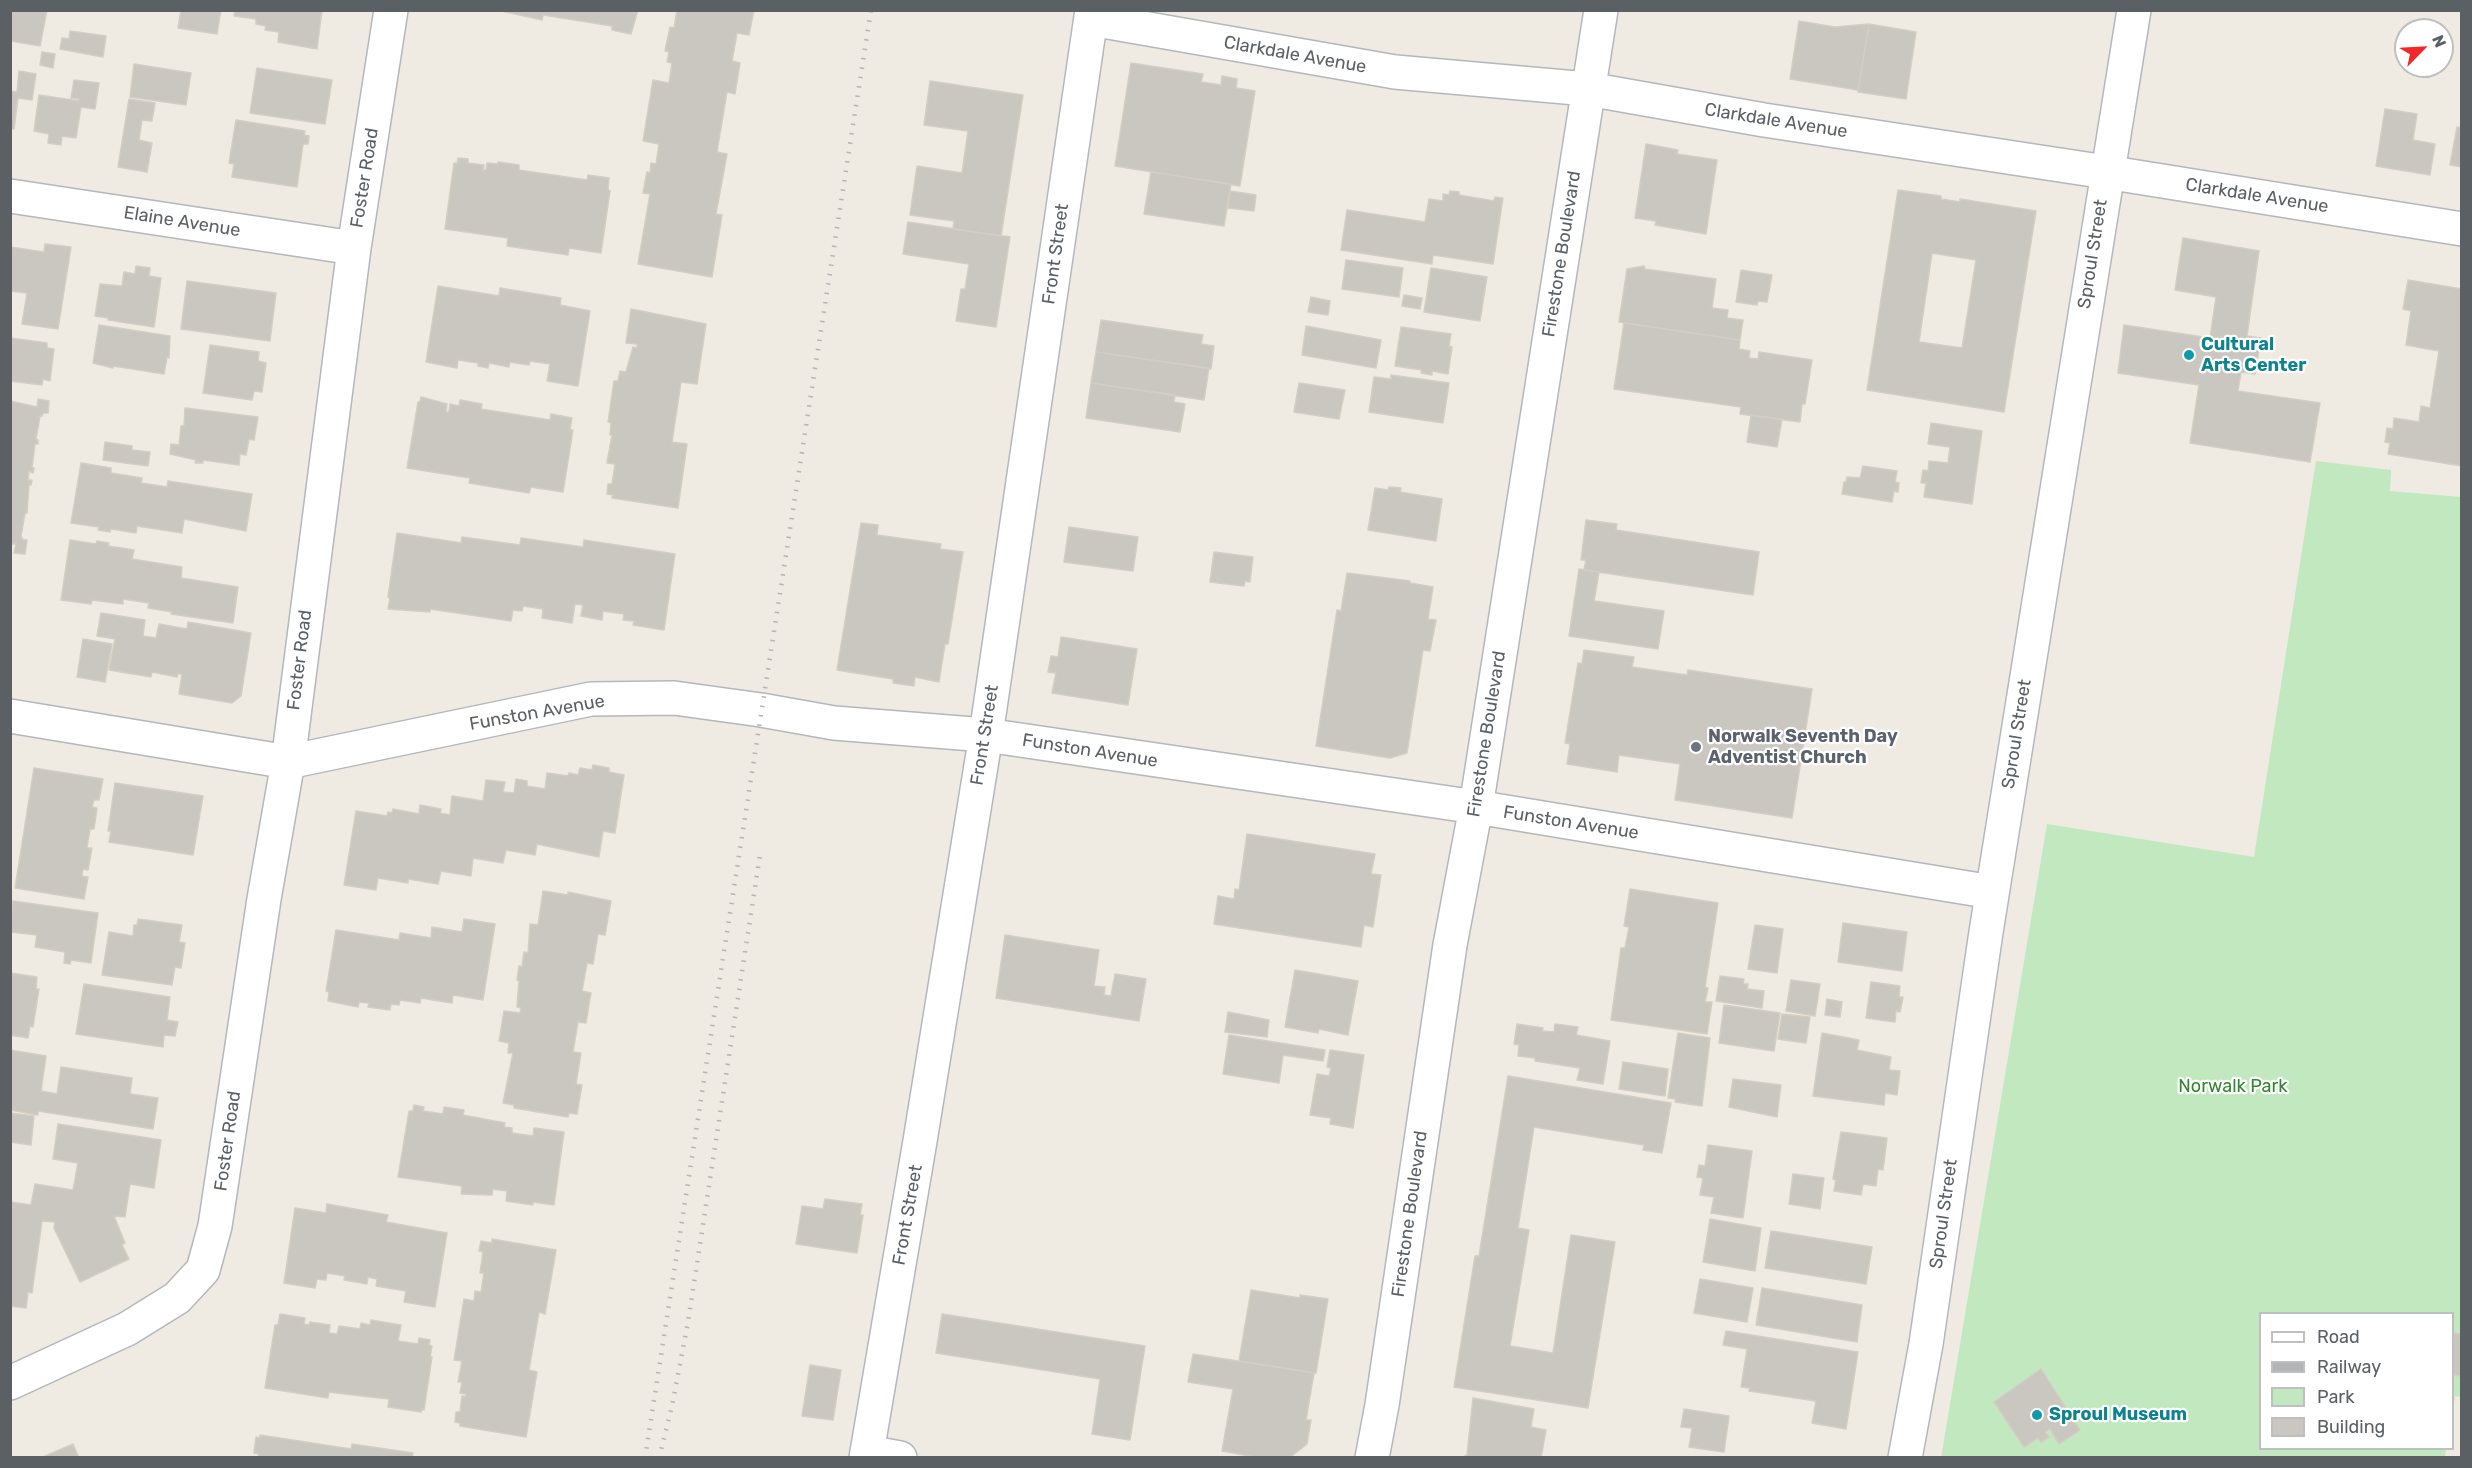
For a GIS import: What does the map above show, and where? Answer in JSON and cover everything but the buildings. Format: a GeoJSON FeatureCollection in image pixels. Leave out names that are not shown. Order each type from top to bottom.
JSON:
{"type":"FeatureCollection","features":[{"type":"Feature","properties":{"kind":"street","name":"Foster Road"},"geometry":{"type":"LineString","coordinates":[[10,1383],[126,1329],[177,1298],[203,1270],[215,1226],[264,899],[288,762],[354,248],[392,10]]}},
{"type":"Feature","properties":{"kind":"street","name":"Firestone Boulevard"},"geometry":{"type":"LineString","coordinates":[[1372,1458],[1450,945],[1476,807],[1601,10]]}},
{"type":"Feature","properties":{"kind":"street","name":"Sproul Street"},"geometry":{"type":"LineString","coordinates":[[1905,1458],[1926,1344],[1992,891],[2106,172],[2134,10]]}},
{"type":"Feature","properties":{"kind":"street","name":"Clarkdale Avenue"},"geometry":{"type":"LineString","coordinates":[[1092,15],[1395,72],[1588,89],[1764,120],[2462,229]]}},
{"type":"Feature","properties":{"kind":"street","name":"Front Street"},"geometry":{"type":"LineString","coordinates":[[866,1455],[986,735],[1092,15]]}},
{"type":"Feature","properties":{"kind":"street","name":"Elaine Avenue"},"geometry":{"type":"LineString","coordinates":[[10,196],[354,248]]}},
{"type":"Feature","properties":{"kind":"street","name":"Funston Avenue"},"geometry":{"type":"LineString","coordinates":[[10,716],[288,762],[591,699],[674,698],[834,723],[986,735],[1476,807],[1992,891]]}},
{"type":"Feature","properties":{"kind":"street"},"geometry":{"type":"LineString","coordinates":[[866,1455],[900,1458]]}},
{"type":"Feature","properties":{"kind":"green space","name":"Norwalk Park"},"geometry":{"type":"Polygon","coordinates":[[[2316,461],[2391,470],[2390,491],[2461,497],[2461,1397],[2455,1396],[2454,1404],[2454,1312],[2259,1312],[2259,1450],[2446,1450],[2445,1457],[1941,1458],[2047,824],[2254,857],[2316,461]]]}},
{"type":"Feature","properties":{"kind":"railway"},"geometry":{"type":"LineString","coordinates":[[645,1458],[871,10]]}},
{"type":"Feature","properties":{"kind":"railway"},"geometry":{"type":"LineString","coordinates":[[659,1458],[672,1406],[688,1322],[760,855]]}},
{"type":"Feature","properties":{"kind":"place","name":"Cultural Arts Center"},"geometry":{"type":"Point","coordinates":[2189,355]}},
{"type":"Feature","properties":{"kind":"place","name":"Norwalk Seventh Day Adventist Church"},"geometry":{"type":"Point","coordinates":[1696,747]}},
{"type":"Feature","properties":{"kind":"place","name":"Sproul Museum"},"geometry":{"type":"Point","coordinates":[2037,1415]}}]}
